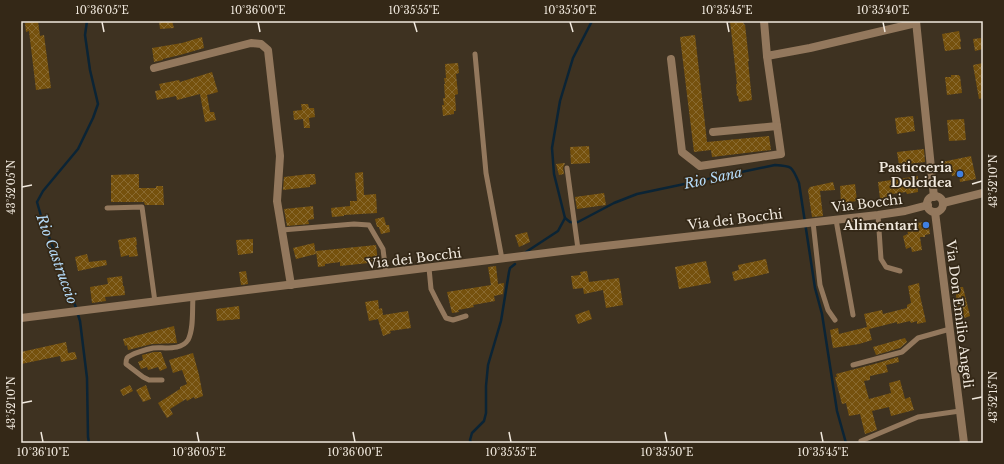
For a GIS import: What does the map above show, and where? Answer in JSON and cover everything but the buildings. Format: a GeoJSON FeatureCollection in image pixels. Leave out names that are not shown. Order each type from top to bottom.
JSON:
{"type":"FeatureCollection","features":[{"type":"Feature","properties":{"kind":"street"},"geometry":{"type":"LineString","coordinates":[[671,59],[682,152],[700,166],[781,154],[767,56],[764,21]]}},
{"type":"Feature","properties":{"kind":"street"},"geometry":{"type":"LineString","coordinates":[[767,56],[810,48],[916,22],[934,196]]}},
{"type":"Feature","properties":{"kind":"street"},"geometry":{"type":"LineString","coordinates":[[154,68],[251,43],[261,44],[268,50],[280,156],[277,201],[292,285]]}},
{"type":"Feature","properties":{"kind":"street"},"geometry":{"type":"LineString","coordinates":[[713,132],[777,126]]}},
{"type":"Feature","properties":{"kind":"street"},"geometry":{"type":"LineString","coordinates":[[943,203],[983,193]]}},
{"type":"Feature","properties":{"kind":"street"},"geometry":{"type":"LineString","coordinates":[[934,196],[939,197],[943,203],[940,210],[935,212],[930,210],[928,205],[929,200],[934,196]]}},
{"type":"Feature","properties":{"kind":"street","name":"Via Bocchi"},"geometry":{"type":"LineString","coordinates":[[811,222],[878,215],[905,211],[928,205]]}},
{"type":"Feature","properties":{"kind":"street","name":"Via Don Emilio Angeli"},"geometry":{"type":"LineString","coordinates":[[935,212],[964,443]]}},
{"type":"Feature","properties":{"kind":"street","name":"Via dei Bocchi"},"geometry":{"type":"LineString","coordinates":[[21,318],[578,249],[811,222]]}},
{"type":"Feature","properties":{"kind":"lane"},"geometry":{"type":"LineString","coordinates":[[475,54],[486,173],[502,259]]}},
{"type":"Feature","properties":{"kind":"lane"},"geometry":{"type":"LineString","coordinates":[[567,168],[578,249]]}},
{"type":"Feature","properties":{"kind":"lane"},"geometry":{"type":"LineString","coordinates":[[107,208],[142,207],[154,302]]}},
{"type":"Feature","properties":{"kind":"lane"},"geometry":{"type":"LineString","coordinates":[[878,215],[881,259],[886,267],[900,271]]}},
{"type":"Feature","properties":{"kind":"lane"},"geometry":{"type":"LineString","coordinates":[[836,220],[853,315]]}},
{"type":"Feature","properties":{"kind":"lane"},"geometry":{"type":"LineString","coordinates":[[811,222],[820,285],[828,310],[835,320]]}},
{"type":"Feature","properties":{"kind":"lane"},"geometry":{"type":"LineString","coordinates":[[282,230],[354,224],[369,225],[383,249],[386,273]]}},
{"type":"Feature","properties":{"kind":"lane"},"geometry":{"type":"LineString","coordinates":[[429,268],[432,289],[446,318],[453,320],[466,316]]}},
{"type":"Feature","properties":{"kind":"lane"},"geometry":{"type":"LineString","coordinates":[[162,380],[149,380],[142,377],[126,364],[126,360],[127,358],[143,351],[154,348],[163,349],[177,347],[187,342],[191,332],[193,297]]}},
{"type":"Feature","properties":{"kind":"lane"},"geometry":{"type":"LineString","coordinates":[[852,365],[902,352],[918,338],[950,329]]}},
{"type":"Feature","properties":{"kind":"lane"},"geometry":{"type":"LineString","coordinates":[[861,441],[918,417],[960,411]]}},
{"type":"Feature","properties":{"kind":"waterway","name":"Rio Castruccio"},"geometry":{"type":"LineString","coordinates":[[87,21],[85,35],[90,70],[98,104],[78,149],[43,191],[37,202],[80,321],[87,378],[89,443]]}},
{"type":"Feature","properties":{"kind":"waterway","name":"Rio Sana"},"geometry":{"type":"LineString","coordinates":[[592,21],[573,58],[560,101],[552,148],[554,174],[565,218],[570,222],[578,222],[614,203],[637,194],[775,165],[791,168],[799,183],[815,288],[822,314],[837,411],[846,443]]}},
{"type":"Feature","properties":{"kind":"waterway"},"geometry":{"type":"LineString","coordinates":[[526,252],[558,231],[565,218]]}},
{"type":"Feature","properties":{"kind":"waterway"},"geometry":{"type":"LineString","coordinates":[[471,443],[470,440],[472,433],[484,421],[486,413],[488,365],[501,321],[510,268],[515,264]]}},
{"type":"Feature","properties":{"kind":"place","name":"Pasticceria Dolcidea"},"geometry":{"type":"Point","coordinates":[960,174]}},
{"type":"Feature","properties":{"kind":"place","name":"Alimentari"},"geometry":{"type":"Point","coordinates":[926,225]}}]}
